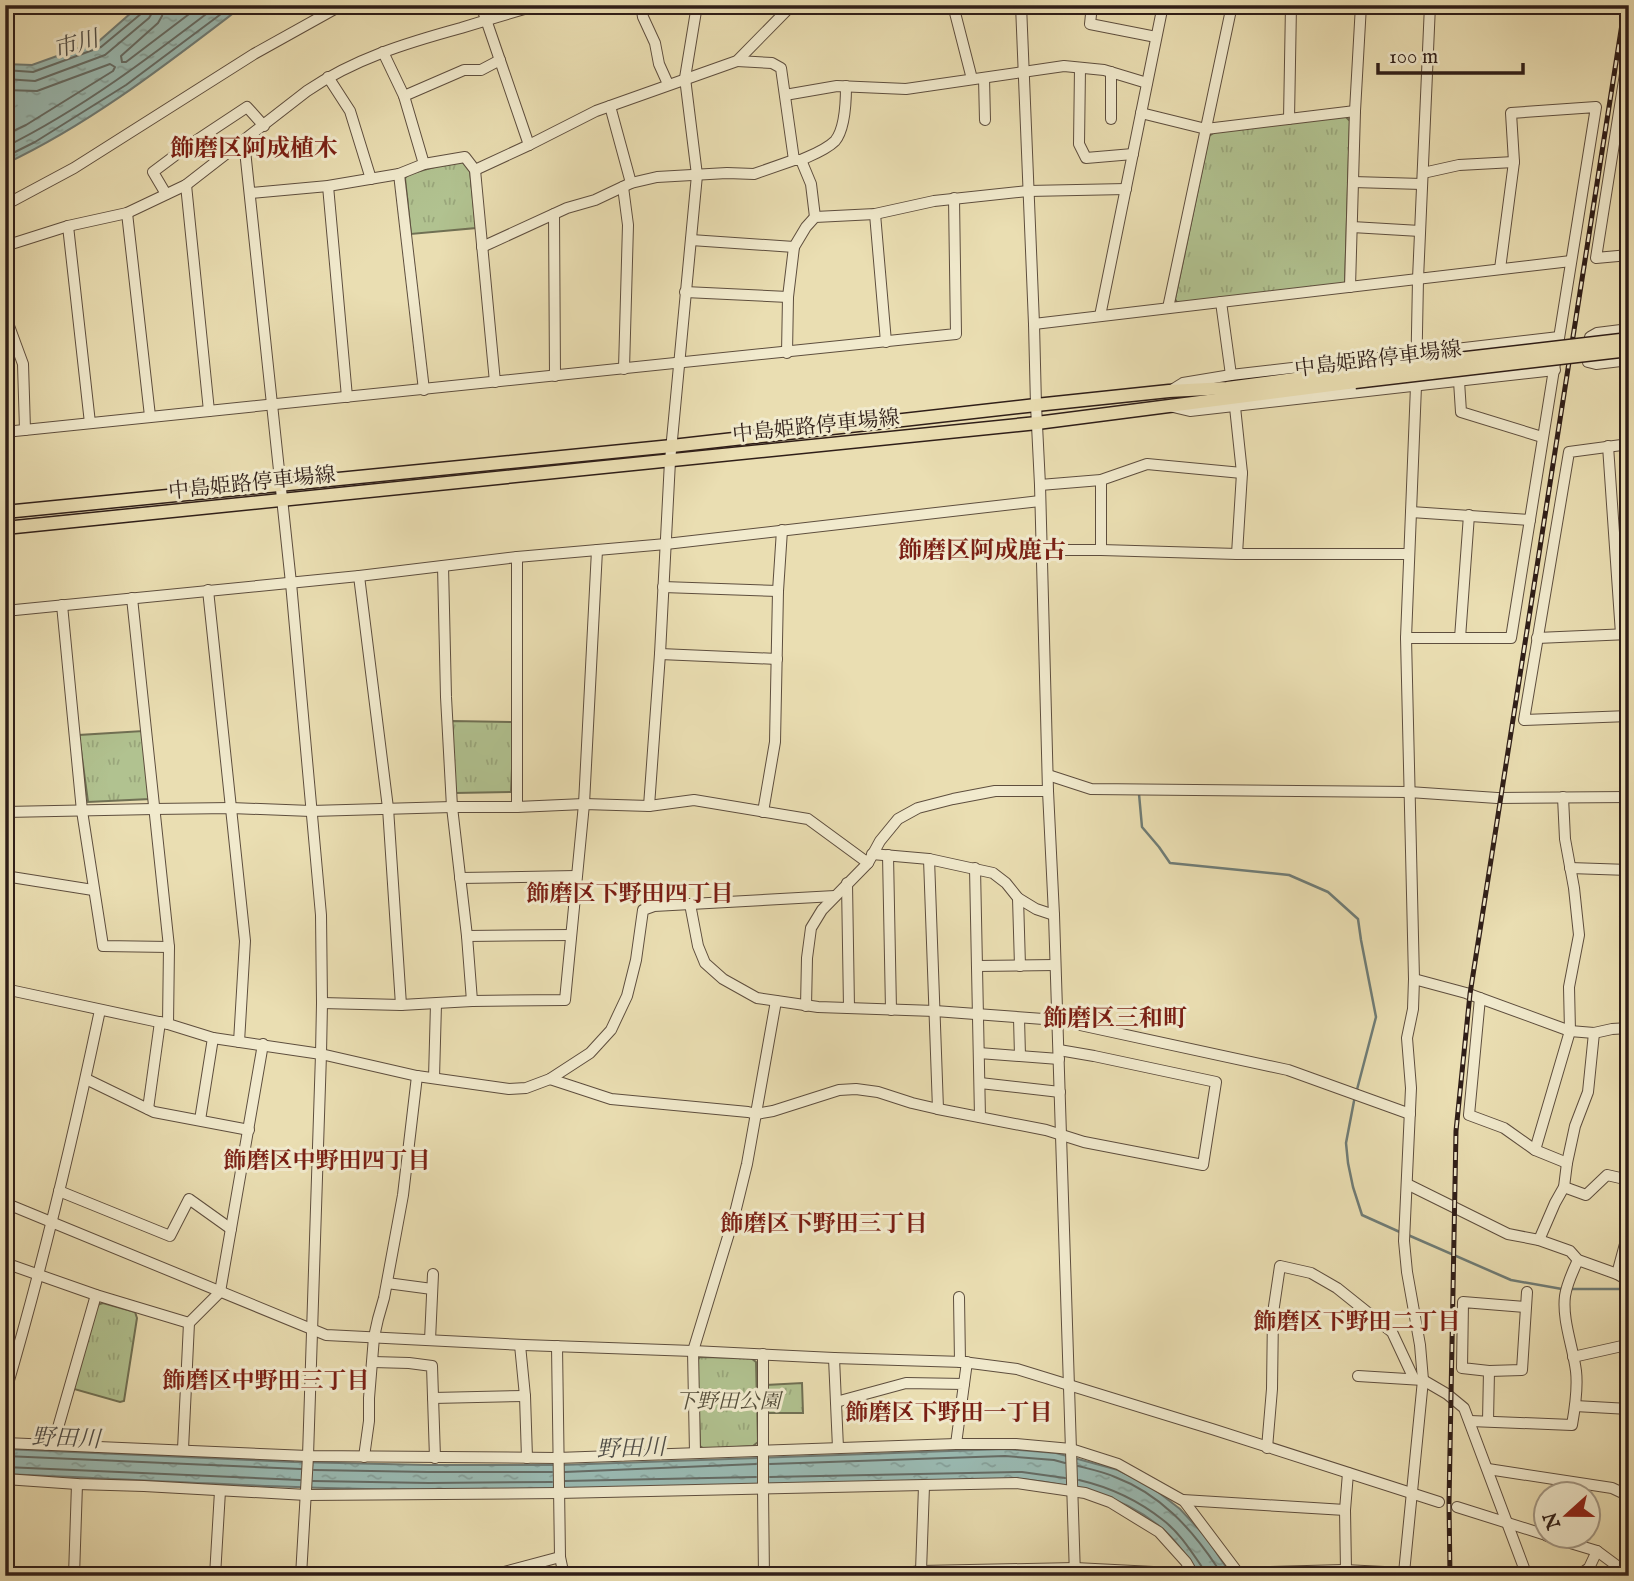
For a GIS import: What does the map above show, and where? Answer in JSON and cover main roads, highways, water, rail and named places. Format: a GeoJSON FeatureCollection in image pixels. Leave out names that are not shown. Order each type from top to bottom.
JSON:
{"type":"FeatureCollection","features":[{"type":"Feature","properties":{"kind":"main road","name":"中島姫路停車場線"},"geometry":{"type":"LineString","coordinates":[[5,528],[1037,423],[1173,406],[1629,338]]}},
{"type":"Feature","properties":{"kind":"main road","name":"中島姫路停車場線"},"geometry":{"type":"LineString","coordinates":[[5,512],[672,446],[1169,391],[1354,377],[1629,350]]}},
{"type":"Feature","properties":{"kind":"water"},"geometry":{"type":"Polygon","coordinates":[[[140,5],[244,5],[99,111],[5,164],[5,64],[32,65],[99,41],[140,5]]]}},
{"type":"Feature","properties":{"kind":"water"},"geometry":{"type":"Polygon","coordinates":[[[5,1449],[428,1465],[561,1465],[1005,1449],[1056,1453],[1118,1470],[1149,1485],[1180,1509],[1206,1537],[1232,1576],[1199,1576],[1164,1530],[1127,1505],[1094,1492],[1022,1479],[577,1489],[323,1488],[5,1474],[5,1449]]]}},
{"type":"Feature","properties":{"kind":"waterway"},"geometry":{"type":"LineString","coordinates":[[1139,794],[1142,827],[1170,863],[1289,875],[1328,892],[1358,919],[1376,1017],[1354,1101],[1346,1143],[1348,1163],[1362,1215],[1402,1233]]}},
{"type":"Feature","properties":{"kind":"waterway"},"geometry":{"type":"LineString","coordinates":[[1408,1235],[1511,1280],[1562,1289]]}},
{"type":"Feature","properties":{"kind":"waterway"},"geometry":{"type":"LineString","coordinates":[[1569,1289],[1629,1289]]}},
{"type":"Feature","properties":{"kind":"railway"},"geometry":{"type":"LineString","coordinates":[[1450,1576],[1456,1131],[1470,994],[1625,5]]}},
{"type":"Feature","properties":{"kind":"district","name":"飾磨区阿成植木"},"geometry":{"type":"Point","coordinates":[254,149]}},
{"type":"Feature","properties":{"kind":"district","name":"飾磨区阿成鹿古"},"geometry":{"type":"Point","coordinates":[982,551]}},
{"type":"Feature","properties":{"kind":"district","name":"飾磨区下野田四丁目"},"geometry":{"type":"Point","coordinates":[630,894]}},
{"type":"Feature","properties":{"kind":"district","name":"飾磨区三和町"},"geometry":{"type":"Point","coordinates":[1115,1019]}},
{"type":"Feature","properties":{"kind":"district","name":"飾磨区中野田四丁目"},"geometry":{"type":"Point","coordinates":[327,1161]}},
{"type":"Feature","properties":{"kind":"district","name":"飾磨区下野田三丁目"},"geometry":{"type":"Point","coordinates":[824,1224]}},
{"type":"Feature","properties":{"kind":"district","name":"飾磨区下野田二丁目"},"geometry":{"type":"Point","coordinates":[1357,1322]}},
{"type":"Feature","properties":{"kind":"district","name":"飾磨区中野田三丁目"},"geometry":{"type":"Point","coordinates":[266,1381]}},
{"type":"Feature","properties":{"kind":"district","name":"飾磨区下野田一丁目"},"geometry":{"type":"Point","coordinates":[949,1413]}},
{"type":"Feature","properties":{"kind":"water label","name":"市川"},"geometry":{"type":"Point","coordinates":[76,45]}},
{"type":"Feature","properties":{"kind":"water label","name":"野田川"},"geometry":{"type":"Point","coordinates":[66,1439]}},
{"type":"Feature","properties":{"kind":"water label","name":"野田川"},"geometry":{"type":"Point","coordinates":[631,1449]}},
{"type":"Feature","properties":{"kind":"park label","name":"下野田公園"},"geometry":{"type":"Point","coordinates":[728,1402]}}]}
